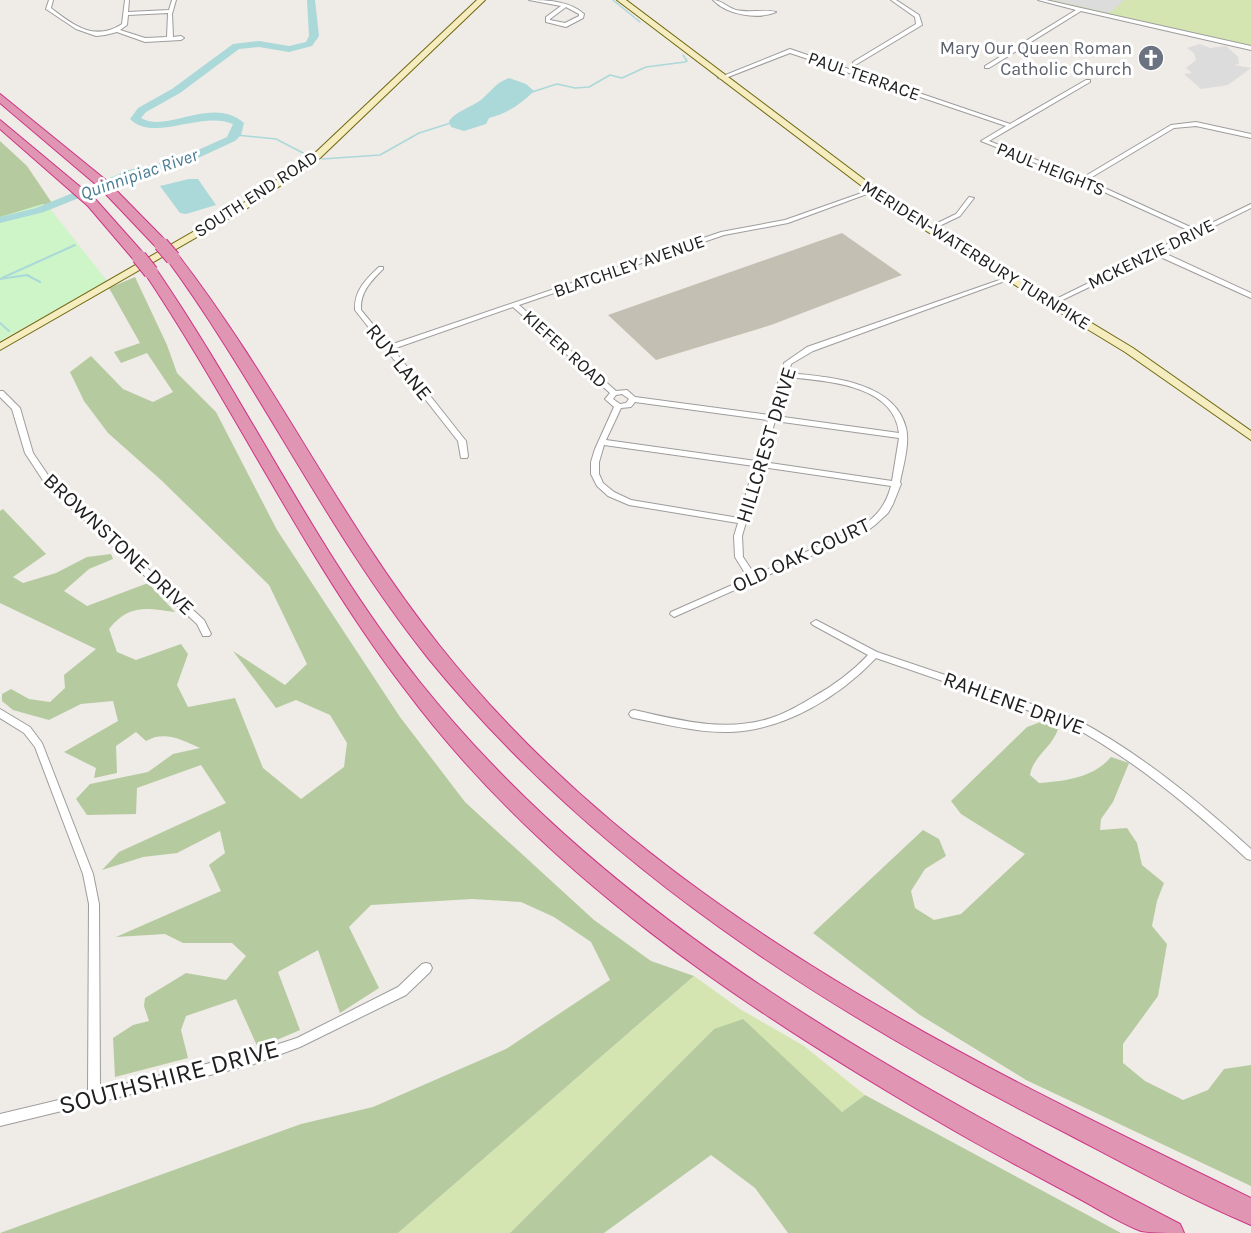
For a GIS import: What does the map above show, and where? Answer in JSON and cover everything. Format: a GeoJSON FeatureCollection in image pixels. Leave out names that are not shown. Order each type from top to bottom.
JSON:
{"type":"FeatureCollection","features":[{"type":"Feature","properties":{"kind":"highway"},"geometry":{"type":"LineString","coordinates":[[0,97],[114,194],[167,251],[206,304],[372,564],[428,645],[501,729],[588,812],[666,876],[728,922],[867,1013],[1023,1100],[1251,1212]]}},
{"type":"Feature","properties":{"kind":"highway"},"geometry":{"type":"LineString","coordinates":[[0,123],[92,203],[145,264],[389,654],[465,749],[543,828],[660,927],[796,1023],[936,1108],[1171,1233]]}},
{"type":"Feature","properties":{"kind":"main road","name":"SOUTH END ROAD"},"geometry":{"type":"LineString","coordinates":[[0,347],[239,209],[317,156],[481,0]]}},
{"type":"Feature","properties":{"kind":"main road","name":"MERIDEN-WATERBURY TURNPIKE"},"geometry":{"type":"LineString","coordinates":[[621,0],[872,191],[929,229],[1147,362],[1251,436]]}},
{"type":"Feature","properties":{"kind":"street"},"geometry":{"type":"LineString","coordinates":[[51,0],[48,8],[81,32],[100,33],[117,30],[124,25],[127,0]]}},
{"type":"Feature","properties":{"kind":"street"},"geometry":{"type":"LineString","coordinates":[[170,38],[170,11],[174,0]]}},
{"type":"Feature","properties":{"kind":"street"},"geometry":{"type":"LineString","coordinates":[[531,0],[564,6],[580,12],[581,17],[566,25],[548,21],[548,18],[564,6]]}},
{"type":"Feature","properties":{"kind":"street"},"geometry":{"type":"LineString","coordinates":[[715,0],[729,9],[766,14],[774,12]]}},
{"type":"Feature","properties":{"kind":"street"},"geometry":{"type":"LineString","coordinates":[[855,63],[919,26],[917,16],[893,0]]}},
{"type":"Feature","properties":{"kind":"street"},"geometry":{"type":"LineString","coordinates":[[1040,0],[1251,48]]}},
{"type":"Feature","properties":{"kind":"street"},"geometry":{"type":"LineString","coordinates":[[987,67],[1081,9]]}},
{"type":"Feature","properties":{"kind":"street"},"geometry":{"type":"LineString","coordinates":[[126,14],[170,11]]}},
{"type":"Feature","properties":{"kind":"street"},"geometry":{"type":"LineString","coordinates":[[117,30],[145,40],[181,38]]}},
{"type":"Feature","properties":{"kind":"street","name":"PAUL TERRACE"},"geometry":{"type":"LineString","coordinates":[[721,78],[790,51],[1008,125]]}},
{"type":"Feature","properties":{"kind":"street","name":"PAUL HEIGHTS"},"geometry":{"type":"LineString","coordinates":[[1088,81],[1008,125],[984,141],[1082,180],[1195,231]]}},
{"type":"Feature","properties":{"kind":"street"},"geometry":{"type":"LineString","coordinates":[[1082,180],[1173,126],[1196,124],[1251,136]]}},
{"type":"Feature","properties":{"kind":"street","name":"BLATCHLEY AVENUE"},"geometry":{"type":"LineString","coordinates":[[388,348],[723,233],[786,222],[872,191]]}},
{"type":"Feature","properties":{"kind":"street"},"geometry":{"type":"LineString","coordinates":[[929,229],[958,215],[971,198]]}},
{"type":"Feature","properties":{"kind":"street","name":"MCKENZIE DRIVE"},"geometry":{"type":"LineString","coordinates":[[1052,303],[1195,231],[1251,206]]}},
{"type":"Feature","properties":{"kind":"street"},"geometry":{"type":"LineString","coordinates":[[1156,252],[1251,296]]}},
{"type":"Feature","properties":{"kind":"street","name":"RUY LANE"},"geometry":{"type":"LineString","coordinates":[[381,268],[365,283],[357,302],[363,318],[462,441],[464,456]]}},
{"type":"Feature","properties":{"kind":"street","name":"HILLCREST DRIVE"},"geometry":{"type":"LineString","coordinates":[[753,579],[739,557],[737,546],[742,521],[788,363],[810,349],[1010,278]]}},
{"type":"Feature","properties":{"kind":"street","name":"KIEFER ROAD"},"geometry":{"type":"LineString","coordinates":[[515,305],[614,393]]}},
{"type":"Feature","properties":{"kind":"street","name":"OLD OAK COURT"},"geometry":{"type":"LineString","coordinates":[[674,614],[864,529],[877,520],[892,503],[897,484],[903,436],[898,414],[873,393],[839,382],[785,375]]}},
{"type":"Feature","properties":{"kind":"street","name":"BROWNSTONE DRIVE"},"geometry":{"type":"LineString","coordinates":[[0,393],[16,408],[29,453],[49,483],[201,622],[206,634]]}},
{"type":"Feature","properties":{"kind":"street"},"geometry":{"type":"LineString","coordinates":[[633,399],[628,405],[618,406],[609,399],[614,393],[629,394],[633,399],[903,436]]}},
{"type":"Feature","properties":{"kind":"street"},"geometry":{"type":"LineString","coordinates":[[618,406],[593,464],[594,476],[599,486],[613,497],[742,521]]}},
{"type":"Feature","properties":{"kind":"street"},"geometry":{"type":"LineString","coordinates":[[603,442],[897,484]]}},
{"type":"Feature","properties":{"kind":"street","name":"RAHLENE DRIVE"},"geometry":{"type":"LineString","coordinates":[[816,623],[874,654],[1073,722],[1101,736],[1212,821],[1251,856]]}},
{"type":"Feature","properties":{"kind":"street"},"geometry":{"type":"LineString","coordinates":[[634,714],[687,725],[728,729],[759,727],[804,708],[856,672],[874,654]]}},
{"type":"Feature","properties":{"kind":"street"},"geometry":{"type":"LineString","coordinates":[[0,713],[27,730],[39,746],[88,874],[94,904],[94,1097]]}},
{"type":"Feature","properties":{"kind":"street","name":"SOUTHSHIRE DRIVE"},"geometry":{"type":"LineString","coordinates":[[0,1120],[251,1059],[300,1042],[402,991],[426,968]]}},
{"type":"Feature","properties":{"kind":"shaded area"},"geometry":{"type":"Polygon","coordinates":[[[1053,0],[1124,0],[1110,13],[1053,0]]]}},
{"type":"Feature","properties":{"kind":"shaded area"},"geometry":{"type":"Polygon","coordinates":[[[1200,44],[1210,48],[1226,46],[1238,57],[1239,64],[1234,65],[1251,68],[1228,85],[1201,89],[1184,74],[1192,73],[1186,68],[1196,60],[1194,53],[1187,48],[1200,44]]]}},
{"type":"Feature","properties":{"kind":"shaded area"},"geometry":{"type":"Polygon","coordinates":[[[842,233],[902,275],[771,325],[656,360],[608,315],[842,233]]]}},
{"type":"Feature","properties":{"kind":"green space"},"geometry":{"type":"Polygon","coordinates":[[[1049,0],[1251,0],[1251,46],[1049,0]]]}},
{"type":"Feature","properties":{"kind":"green space"},"geometry":{"type":"Polygon","coordinates":[[[0,141],[27,166],[52,203],[0,220],[0,141]]]}},
{"type":"Feature","properties":{"kind":"green space"},"geometry":{"type":"Polygon","coordinates":[[[43,204],[48,206],[107,281],[0,341],[0,217],[43,204]]]}},
{"type":"Feature","properties":{"kind":"green space"},"geometry":{"type":"Polygon","coordinates":[[[135,277],[167,345],[177,373],[216,412],[277,530],[400,717],[465,802],[594,920],[651,961],[694,976],[398,1233],[0,1233],[301,1124],[373,1107],[506,1049],[610,980],[591,942],[554,917],[521,902],[472,899],[371,905],[349,927],[379,988],[340,1013],[318,950],[278,972],[300,1030],[258,1048],[236,999],[186,1016],[181,1030],[188,1058],[115,1077],[113,1038],[133,1025],[149,1021],[144,1006],[145,998],[186,973],[226,980],[246,956],[232,943],[183,943],[165,934],[116,937],[221,891],[209,865],[225,853],[220,831],[177,853],[143,857],[102,870],[119,852],[226,803],[201,765],[137,788],[136,814],[87,815],[76,799],[90,784],[148,772],[173,754],[200,748],[167,736],[146,741],[136,732],[116,746],[117,773],[94,778],[96,768],[64,752],[118,721],[113,701],[81,704],[49,720],[13,710],[2,701],[2,694],[11,689],[29,699],[50,702],[65,688],[64,675],[96,649],[0,603],[0,511],[3,509],[46,554],[13,577],[23,583],[56,573],[87,557],[111,554],[113,559],[89,569],[64,591],[87,606],[148,583],[175,612],[147,609],[124,615],[109,629],[117,652],[136,660],[181,644],[188,654],[177,685],[188,707],[235,698],[263,768],[301,799],[344,767],[347,743],[330,715],[296,700],[276,708],[233,651],[285,685],[307,664],[269,585],[161,480],[108,433],[84,401],[70,372],[91,356],[123,389],[153,402],[173,392],[147,353],[121,363],[114,352],[140,343],[109,288],[135,277]]]}},
{"type":"Feature","properties":{"kind":"green space"},"geometry":{"type":"Polygon","coordinates":[[[1046,720],[1054,722],[1058,729],[1052,742],[1035,762],[1030,775],[1039,783],[1059,781],[1096,770],[1111,757],[1129,763],[1113,802],[1101,819],[1100,830],[1127,828],[1137,843],[1142,865],[1164,883],[1157,901],[1152,926],[1167,944],[1158,996],[1123,1044],[1123,1063],[1145,1081],[1183,1100],[1208,1090],[1224,1069],[1251,1065],[1251,1186],[1026,1080],[920,1015],[813,933],[923,830],[939,839],[946,856],[925,869],[911,891],[915,908],[934,920],[961,914],[1025,854],[961,814],[951,801],[1027,727],[1046,720]]]}},
{"type":"Feature","properties":{"kind":"green space"},"geometry":{"type":"Polygon","coordinates":[[[694,976],[740,1009],[804,1046],[865,1095],[842,1112],[714,1029],[510,1233],[398,1233],[694,976]]]}},
{"type":"Feature","properties":{"kind":"green space"},"geometry":{"type":"Polygon","coordinates":[[[743,1019],[842,1112],[865,1095],[1121,1233],[788,1233],[755,1188],[711,1155],[604,1233],[510,1233],[714,1029],[743,1019]]]}},
{"type":"Feature","properties":{"kind":"water"},"geometry":{"type":"Polygon","coordinates":[[[509,78],[526,84],[534,91],[514,108],[489,118],[486,124],[464,131],[451,127],[449,121],[455,115],[478,102],[509,78]]]}},
{"type":"Feature","properties":{"kind":"water"},"geometry":{"type":"Polygon","coordinates":[[[198,179],[216,205],[186,214],[180,213],[160,186],[198,179]]]}},
{"type":"Feature","properties":{"kind":"waterway","name":"Quinnipiac River"},"geometry":{"type":"LineString","coordinates":[[0,220],[40,210],[133,172],[181,162],[231,139],[236,135],[239,123],[226,117],[197,117],[154,125],[143,124],[135,119],[142,110],[176,91],[236,46],[259,44],[289,49],[309,44],[314,36],[311,0]]}},
{"type":"Feature","properties":{"kind":"waterway"},"geometry":{"type":"LineString","coordinates":[[613,0],[640,22]]}},
{"type":"Feature","properties":{"kind":"waterway"},"geometry":{"type":"LineString","coordinates":[[532,92],[557,84],[575,88],[589,87],[610,75],[622,78],[646,67],[685,62],[687,61],[683,55]]}},
{"type":"Feature","properties":{"kind":"waterway"},"geometry":{"type":"LineString","coordinates":[[322,159],[380,155],[419,133],[454,122]]}},
{"type":"Feature","properties":{"kind":"waterway"},"geometry":{"type":"LineString","coordinates":[[236,135],[276,139],[309,156]]}},
{"type":"Feature","properties":{"kind":"waterway"},"geometry":{"type":"LineString","coordinates":[[2,278],[75,245]]}},
{"type":"Feature","properties":{"kind":"waterway"},"geometry":{"type":"LineString","coordinates":[[0,279],[27,275],[40,282]]}},
{"type":"Feature","properties":{"kind":"waterway"},"geometry":{"type":"LineString","coordinates":[[0,323],[9,331]]}},
{"type":"Feature","properties":{"kind":"place","name":"Mary Our Queen Roman Catholic Church"},"geometry":{"type":"Point","coordinates":[1151,58]}}]}
